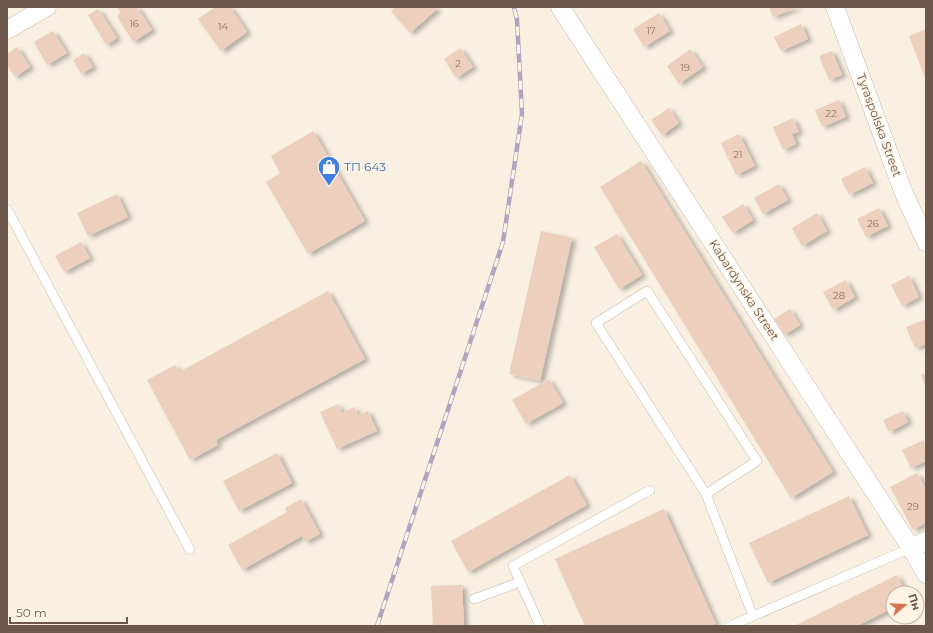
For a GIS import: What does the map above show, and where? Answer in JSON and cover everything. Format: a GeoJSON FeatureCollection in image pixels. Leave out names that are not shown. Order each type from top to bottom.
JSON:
{"type":"FeatureCollection","features":[{"type":"Feature","properties":{"kind":"street"},"geometry":{"type":"LineString","coordinates":[[7,30],[47,7]]}},
{"type":"Feature","properties":{"kind":"street","name":"Kabardynska Street"},"geometry":{"type":"LineString","coordinates":[[560,7],[918,544],[926,574]]}},
{"type":"Feature","properties":{"kind":"street","name":"Tyraspolska Street"},"geometry":{"type":"LineString","coordinates":[[835,7],[903,192],[926,242]]}},
{"type":"Feature","properties":{"kind":"lane"},"geometry":{"type":"LineString","coordinates":[[7,209],[190,550]]}},
{"type":"Feature","properties":{"kind":"lane"},"geometry":{"type":"LineString","coordinates":[[706,494],[757,462],[647,291],[596,323],[706,494],[752,616]]}},
{"type":"Feature","properties":{"kind":"lane"},"geometry":{"type":"LineString","coordinates":[[540,626],[513,566],[650,490]]}},
{"type":"Feature","properties":{"kind":"lane"},"geometry":{"type":"LineString","coordinates":[[730,626],[918,544]]}},
{"type":"Feature","properties":{"kind":"lane"},"geometry":{"type":"LineString","coordinates":[[474,599],[520,582]]}},
{"type":"Feature","properties":{"kind":"building"},"geometry":{"type":"Polygon","coordinates":[[[117,7],[137,7],[152,30],[133,42],[117,16],[121,13],[117,7]]]}},
{"type":"Feature","properties":{"kind":"building"},"geometry":{"type":"Polygon","coordinates":[[[215,7],[230,7],[247,32],[221,51],[198,19],[215,7]]]}},
{"type":"Feature","properties":{"kind":"building"},"geometry":{"type":"Polygon","coordinates":[[[395,7],[435,7],[437,9],[410,33],[391,11],[395,7]]]}},
{"type":"Feature","properties":{"kind":"building"},"geometry":{"type":"Polygon","coordinates":[[[769,7],[799,7],[773,17],[769,7]]]}},
{"type":"Feature","properties":{"kind":"building"},"geometry":{"type":"Polygon","coordinates":[[[98,9],[117,38],[106,45],[88,15],[98,9]]]}},
{"type":"Feature","properties":{"kind":"building"},"geometry":{"type":"Polygon","coordinates":[[[659,13],[670,31],[644,47],[633,29],[659,13]]]}},
{"type":"Feature","properties":{"kind":"building"},"geometry":{"type":"Polygon","coordinates":[[[801,24],[808,39],[781,51],[774,37],[801,24]]]}},
{"type":"Feature","properties":{"kind":"building"},"geometry":{"type":"Polygon","coordinates":[[[926,29],[926,80],[909,36],[926,29]]]}},
{"type":"Feature","properties":{"kind":"building"},"geometry":{"type":"Polygon","coordinates":[[[53,31],[67,53],[47,65],[34,42],[53,31]]]}},
{"type":"Feature","properties":{"kind":"building"},"geometry":{"type":"Polygon","coordinates":[[[17,47],[30,67],[15,77],[7,65],[7,54],[17,47]]]}},
{"type":"Feature","properties":{"kind":"building"},"geometry":{"type":"Polygon","coordinates":[[[460,48],[473,67],[456,78],[444,59],[460,48]]]}},
{"type":"Feature","properties":{"kind":"building"},"geometry":{"type":"Polygon","coordinates":[[[690,49],[703,67],[679,84],[667,66],[690,49]]]}},
{"type":"Feature","properties":{"kind":"building"},"geometry":{"type":"Polygon","coordinates":[[[832,51],[842,75],[829,80],[819,56],[832,51]]]}},
{"type":"Feature","properties":{"kind":"building"},"geometry":{"type":"Polygon","coordinates":[[[84,53],[93,67],[81,74],[73,60],[84,53]]]}},
{"type":"Feature","properties":{"kind":"building"},"geometry":{"type":"Polygon","coordinates":[[[839,100],[846,117],[822,127],[815,110],[839,100]]]}},
{"type":"Feature","properties":{"kind":"building"},"geometry":{"type":"Polygon","coordinates":[[[669,108],[679,123],[662,135],[651,120],[669,108]]]}},
{"type":"Feature","properties":{"kind":"building"},"geometry":{"type":"Polygon","coordinates":[[[793,118],[799,132],[792,134],[796,144],[783,150],[773,127],[793,118]]]}},
{"type":"Feature","properties":{"kind":"building"},"geometry":{"type":"Polygon","coordinates":[[[313,131],[365,221],[308,254],[266,182],[280,173],[271,156],[313,131]]]}},
{"type":"Feature","properties":{"kind":"building"},"geometry":{"type":"Polygon","coordinates":[[[739,134],[755,166],[736,175],[721,143],[739,134]]]}},
{"type":"Feature","properties":{"kind":"building"},"geometry":{"type":"Polygon","coordinates":[[[641,161],[833,472],[791,498],[600,187],[641,161]]]}},
{"type":"Feature","properties":{"kind":"building"},"geometry":{"type":"Polygon","coordinates":[[[865,167],[873,183],[849,195],[841,179],[865,167]]]}},
{"type":"Feature","properties":{"kind":"building"},"geometry":{"type":"Polygon","coordinates":[[[779,184],[788,200],[763,214],[754,198],[779,184]]]}},
{"type":"Feature","properties":{"kind":"building"},"geometry":{"type":"Polygon","coordinates":[[[117,194],[128,217],[88,236],[77,213],[117,194]]]}},
{"type":"Feature","properties":{"kind":"building"},"geometry":{"type":"Polygon","coordinates":[[[743,204],[753,220],[733,233],[722,217],[743,204]]]}},
{"type":"Feature","properties":{"kind":"building"},"geometry":{"type":"Polygon","coordinates":[[[879,208],[888,226],[866,237],[857,219],[879,208]]]}},
{"type":"Feature","properties":{"kind":"building"},"geometry":{"type":"Polygon","coordinates":[[[817,213],[827,231],[802,246],[792,228],[817,213]]]}},
{"type":"Feature","properties":{"kind":"building"},"geometry":{"type":"Polygon","coordinates":[[[541,231],[572,238],[540,381],[509,374],[541,231]]]}},
{"type":"Feature","properties":{"kind":"building"},"geometry":{"type":"Polygon","coordinates":[[[617,234],[642,275],[619,289],[594,247],[617,234]]]}},
{"type":"Feature","properties":{"kind":"building"},"geometry":{"type":"Polygon","coordinates":[[[81,242],[90,258],[64,272],[55,256],[81,242]]]}},
{"type":"Feature","properties":{"kind":"building"},"geometry":{"type":"Polygon","coordinates":[[[909,276],[919,297],[902,306],[891,285],[909,276]]]}},
{"type":"Feature","properties":{"kind":"building"},"geometry":{"type":"Polygon","coordinates":[[[846,280],[855,297],[833,310],[823,292],[846,280]]]}},
{"type":"Feature","properties":{"kind":"building"},"geometry":{"type":"Polygon","coordinates":[[[328,291],[365,359],[216,440],[218,445],[190,460],[147,380],[175,365],[179,372],[328,291]]]}},
{"type":"Feature","properties":{"kind":"building"},"geometry":{"type":"Polygon","coordinates":[[[790,309],[800,325],[784,335],[774,319],[790,309]]]}},
{"type":"Feature","properties":{"kind":"building"},"geometry":{"type":"Polygon","coordinates":[[[926,319],[926,344],[915,348],[906,327],[926,319]]]}},
{"type":"Feature","properties":{"kind":"building"},"geometry":{"type":"Polygon","coordinates":[[[926,373],[926,387],[921,375],[926,373]]]}},
{"type":"Feature","properties":{"kind":"building"},"geometry":{"type":"Polygon","coordinates":[[[549,379],[563,403],[526,424],[512,400],[549,379]]]}},
{"type":"Feature","properties":{"kind":"building"},"geometry":{"type":"Polygon","coordinates":[[[338,404],[342,413],[354,407],[358,415],[368,411],[377,431],[337,449],[320,412],[338,404]]]}},
{"type":"Feature","properties":{"kind":"building"},"geometry":{"type":"Polygon","coordinates":[[[903,411],[908,422],[889,432],[883,420],[903,411]]]}},
{"type":"Feature","properties":{"kind":"building"},"geometry":{"type":"Polygon","coordinates":[[[924,440],[926,461],[911,468],[902,450],[924,440]]]}},
{"type":"Feature","properties":{"kind":"building"},"geometry":{"type":"Polygon","coordinates":[[[277,453],[292,483],[239,511],[223,481],[277,453]]]}},
{"type":"Feature","properties":{"kind":"building"},"geometry":{"type":"Polygon","coordinates":[[[917,473],[926,489],[926,523],[913,530],[890,487],[917,473]]]}},
{"type":"Feature","properties":{"kind":"building"},"geometry":{"type":"Polygon","coordinates":[[[570,475],[587,505],[468,572],[451,541],[570,475]]]}},
{"type":"Feature","properties":{"kind":"building"},"geometry":{"type":"Polygon","coordinates":[[[849,496],[868,535],[768,583],[749,543],[849,496]]]}},
{"type":"Feature","properties":{"kind":"building"},"geometry":{"type":"Polygon","coordinates":[[[301,499],[320,534],[305,542],[302,536],[242,570],[228,545],[287,512],[285,508],[301,499]]]}},
{"type":"Feature","properties":{"kind":"building"},"geometry":{"type":"Polygon","coordinates":[[[664,509],[716,624],[711,626],[585,626],[555,559],[664,509]]]}},
{"type":"Feature","properties":{"kind":"building"},"geometry":{"type":"Polygon","coordinates":[[[897,575],[902,585],[885,585],[885,612],[857,626],[794,626],[897,575]]]}},
{"type":"Feature","properties":{"kind":"building"},"geometry":{"type":"Polygon","coordinates":[[[462,585],[464,626],[433,626],[431,586],[462,585]]]}},
{"type":"Feature","properties":{"kind":"railway"},"geometry":{"type":"LineString","coordinates":[[377,626],[503,242],[522,114],[517,20],[514,7]]}},
{"type":"Feature","properties":{"kind":"place","name":"ТП 643"},"geometry":{"type":"Point","coordinates":[329,186]}}]}
